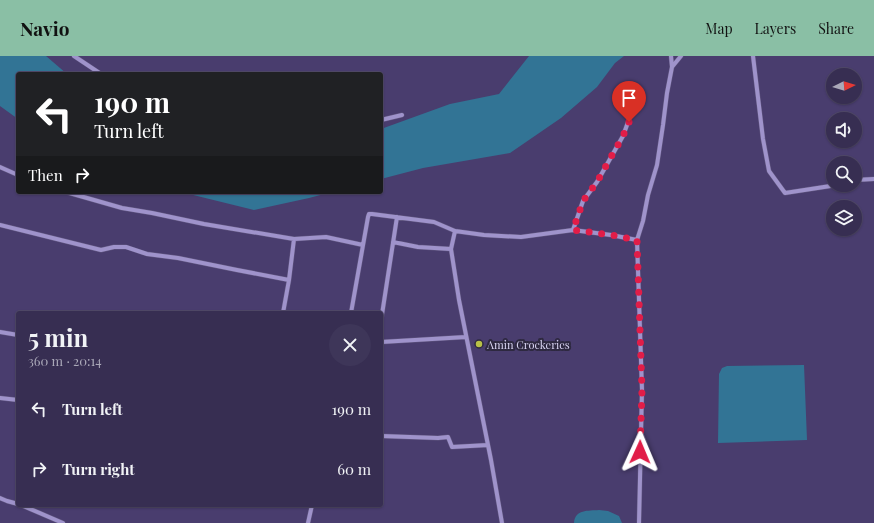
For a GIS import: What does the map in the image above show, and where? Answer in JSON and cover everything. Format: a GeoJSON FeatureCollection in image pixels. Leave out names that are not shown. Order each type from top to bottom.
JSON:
{"type":"FeatureCollection","features":[{"type":"Feature","properties":{"kind":"street"},"geometry":{"type":"LineString","coordinates":[[74,56],[99,72]]}},
{"type":"Feature","properties":{"kind":"street"},"geometry":{"type":"LineString","coordinates":[[639,523],[642,390],[637,240],[657,166],[672,67],[671,56]]}},
{"type":"Feature","properties":{"kind":"street"},"geometry":{"type":"LineString","coordinates":[[672,67],[681,56]]}},
{"type":"Feature","properties":{"kind":"street"},"geometry":{"type":"LineString","coordinates":[[753,56],[763,139],[769,171],[785,193],[826,187]]}},
{"type":"Feature","properties":{"kind":"street"},"geometry":{"type":"LineString","coordinates":[[573,230],[583,201],[597,182],[623,136],[640,89]]}},
{"type":"Feature","properties":{"kind":"street"},"geometry":{"type":"LineString","coordinates":[[383,120],[402,115]]}},
{"type":"Feature","properties":{"kind":"street"},"geometry":{"type":"LineString","coordinates":[[0,167],[16,174]]}},
{"type":"Feature","properties":{"kind":"street"},"geometry":{"type":"LineString","coordinates":[[862,180],[874,179]]}},
{"type":"Feature","properties":{"kind":"street"},"geometry":{"type":"LineString","coordinates":[[73,194],[122,208],[204,224],[294,239],[326,237],[363,246]]}},
{"type":"Feature","properties":{"kind":"street"},"geometry":{"type":"LineString","coordinates":[[351,311],[368,216],[370,214],[434,222],[455,232],[484,235],[521,237],[573,230],[637,240]]}},
{"type":"Feature","properties":{"kind":"street"},"geometry":{"type":"LineString","coordinates":[[383,311],[397,218]]}},
{"type":"Feature","properties":{"kind":"street"},"geometry":{"type":"LineString","coordinates":[[0,225],[101,250],[114,247],[126,247],[147,254],[178,258],[289,280]]}},
{"type":"Feature","properties":{"kind":"street"},"geometry":{"type":"LineString","coordinates":[[455,232],[451,249],[459,300],[502,523]]}},
{"type":"Feature","properties":{"kind":"street"},"geometry":{"type":"LineString","coordinates":[[283,311],[294,239]]}},
{"type":"Feature","properties":{"kind":"street"},"geometry":{"type":"LineString","coordinates":[[393,242],[418,247],[451,249]]}},
{"type":"Feature","properties":{"kind":"street"},"geometry":{"type":"LineString","coordinates":[[0,332],[16,335]]}},
{"type":"Feature","properties":{"kind":"street"},"geometry":{"type":"LineString","coordinates":[[383,342],[466,337]]}},
{"type":"Feature","properties":{"kind":"street"},"geometry":{"type":"LineString","coordinates":[[0,398],[16,400]]}},
{"type":"Feature","properties":{"kind":"street"},"geometry":{"type":"LineString","coordinates":[[383,436],[425,438],[448,437],[452,447],[488,445]]}},
{"type":"Feature","properties":{"kind":"street"},"geometry":{"type":"LineString","coordinates":[[0,498],[16,504]]}},
{"type":"Feature","properties":{"kind":"street"},"geometry":{"type":"LineString","coordinates":[[26,507],[63,523]]}},
{"type":"Feature","properties":{"kind":"street"},"geometry":{"type":"LineString","coordinates":[[308,523],[312,507]]}},
{"type":"Feature","properties":{"kind":"water"},"geometry":{"type":"Polygon","coordinates":[[[0,56],[46,56],[65,72],[16,72],[16,118],[0,106],[0,56]]]}},
{"type":"Feature","properties":{"kind":"water"},"geometry":{"type":"Polygon","coordinates":[[[529,56],[624,56],[615,63],[597,87],[561,118],[510,153],[423,168],[383,178],[383,128],[450,104],[499,94],[529,56]]]}},
{"type":"Feature","properties":{"kind":"water"},"geometry":{"type":"Polygon","coordinates":[[[189,194],[324,194],[309,198],[254,210],[189,194]]]}},
{"type":"Feature","properties":{"kind":"water"},"geometry":{"type":"Polygon","coordinates":[[[804,365],[807,440],[718,443],[719,374],[722,368],[727,366],[804,365]]]}},
{"type":"Feature","properties":{"kind":"water"},"geometry":{"type":"Polygon","coordinates":[[[599,510],[608,511],[619,516],[622,523],[574,523],[575,518],[579,513],[599,510]]]}},
{"type":"Feature","properties":{"kind":"place","name":"Amin Crockeries"},"geometry":{"type":"Point","coordinates":[479,344]}},
{"type":"Feature","properties":{"kind":"route"},"geometry":{"type":"LineString","coordinates":[[629,122],[623,136],[597,182],[583,201],[573,230],[637,240],[642,390],[640,452]]}}]}
